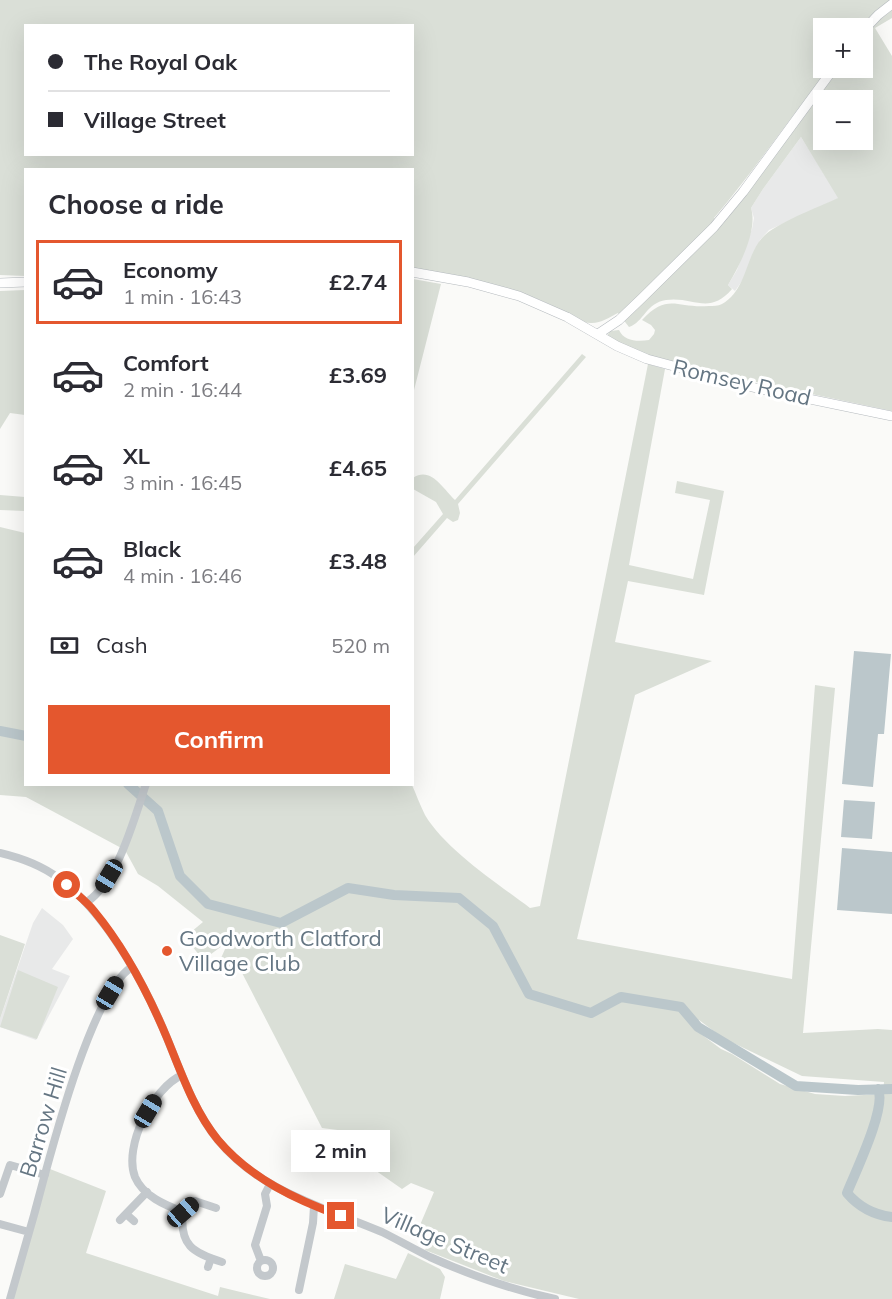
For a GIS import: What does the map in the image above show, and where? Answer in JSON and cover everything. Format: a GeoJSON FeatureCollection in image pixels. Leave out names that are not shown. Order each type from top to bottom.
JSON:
{"type":"FeatureCollection","features":[{"type":"Feature","properties":{"kind":"main road"},"geometry":{"type":"LineString","coordinates":[[873,20],[892,4]]}},
{"type":"Feature","properties":{"kind":"main road"},"geometry":{"type":"LineString","coordinates":[[598,334],[619,320],[714,227],[743,192],[827,78]]}},
{"type":"Feature","properties":{"kind":"main road","name":"Romsey Road"},"geometry":{"type":"LineString","coordinates":[[414,272],[503,291],[567,317],[617,346],[658,362],[756,388],[892,416]]}},
{"type":"Feature","properties":{"kind":"main road"},"geometry":{"type":"LineString","coordinates":[[0,283],[24,282]]}},
{"type":"Feature","properties":{"kind":"street"},"geometry":{"type":"LineString","coordinates":[[87,902],[100,891],[109,876],[131,832],[145,786]]}},
{"type":"Feature","properties":{"kind":"street","name":"Village Street"},"geometry":{"type":"LineString","coordinates":[[0,853],[36,864],[59,878],[96,912],[132,967],[167,1037],[199,1110],[218,1140],[237,1159],[270,1184],[314,1206],[384,1233],[432,1258],[517,1290],[555,1299]]}},
{"type":"Feature","properties":{"kind":"street","name":"Barrow Hill"},"geometry":{"type":"LineString","coordinates":[[10,1299],[62,1112],[102,1006],[121,975],[132,967]]}},
{"type":"Feature","properties":{"kind":"street"},"geometry":{"type":"LineString","coordinates":[[182,1075],[168,1083],[158,1094],[136,1136],[133,1159],[136,1178],[147,1192],[162,1204],[183,1212]]}},
{"type":"Feature","properties":{"kind":"street"},"geometry":{"type":"LineString","coordinates":[[0,1194],[10,1165],[45,1175]]}},
{"type":"Feature","properties":{"kind":"street"},"geometry":{"type":"LineString","coordinates":[[261,1261],[255,1245],[267,1206],[266,1194],[270,1184]]}},
{"type":"Feature","properties":{"kind":"street"},"geometry":{"type":"LineString","coordinates":[[120,1220],[147,1192]]}},
{"type":"Feature","properties":{"kind":"street"},"geometry":{"type":"LineString","coordinates":[[183,1212],[195,1202],[210,1209]]}},
{"type":"Feature","properties":{"kind":"street"},"geometry":{"type":"LineString","coordinates":[[299,1290],[313,1223],[314,1206]]}},
{"type":"Feature","properties":{"kind":"street"},"geometry":{"type":"LineString","coordinates":[[183,1212],[183,1233],[186,1242],[193,1249],[222,1262]]}},
{"type":"Feature","properties":{"kind":"street"},"geometry":{"type":"LineString","coordinates":[[126,1214],[134,1221]]}},
{"type":"Feature","properties":{"kind":"street"},"geometry":{"type":"LineString","coordinates":[[0,1224],[29,1232]]}},
{"type":"Feature","properties":{"kind":"street"},"geometry":{"type":"LineString","coordinates":[[208,1268],[211,1258]]}},
{"type":"Feature","properties":{"kind":"shaded area"},"geometry":{"type":"Polygon","coordinates":[[[0,0],[892,0],[872,18],[813,18],[813,78],[822,78],[714,218],[722,225],[813,101],[813,150],[873,150],[873,90],[821,90],[830,78],[873,78],[873,25],[892,10],[892,18],[875,28],[892,56],[892,411],[760,383],[688,364],[687,367],[642,355],[607,336],[610,331],[619,330],[631,340],[649,340],[655,330],[642,320],[659,306],[673,304],[716,306],[722,304],[736,290],[756,246],[768,232],[838,198],[801,137],[751,208],[753,217],[750,237],[728,285],[732,289],[716,302],[700,303],[676,299],[659,302],[629,327],[618,313],[599,322],[587,323],[518,292],[414,270],[414,168],[24,168],[24,276],[0,275],[0,0]]]}},
{"type":"Feature","properties":{"kind":"shaded area"},"geometry":{"type":"Polygon","coordinates":[[[801,137],[839,198],[769,230],[760,240],[744,278],[735,291],[728,285],[737,270],[752,229],[754,218],[751,208],[801,137]]]}},
{"type":"Feature","properties":{"kind":"shaded area"},"geometry":{"type":"Polygon","coordinates":[[[414,279],[441,284],[414,390],[414,279]]]}},
{"type":"Feature","properties":{"kind":"shaded area"},"geometry":{"type":"Polygon","coordinates":[[[24,290],[24,415],[10,413],[0,429],[0,291],[24,290]]]}},
{"type":"Feature","properties":{"kind":"shaded area"},"geometry":{"type":"Polygon","coordinates":[[[582,354],[586,357],[458,504],[460,513],[458,520],[453,522],[447,518],[414,556],[414,547],[443,514],[436,502],[414,490],[414,478],[419,475],[431,477],[455,500],[582,354]]]}},
{"type":"Feature","properties":{"kind":"shaded area"},"geometry":{"type":"Polygon","coordinates":[[[648,364],[665,369],[629,565],[693,579],[710,500],[675,493],[677,481],[724,491],[704,595],[628,581],[615,642],[712,661],[635,695],[577,939],[792,979],[815,685],[835,688],[803,1033],[892,1030],[892,1299],[579,1299],[504,1281],[425,1250],[434,1232],[420,1225],[434,1192],[411,1183],[402,1189],[372,1168],[369,1145],[345,1131],[322,1128],[240,969],[217,967],[226,943],[203,960],[185,937],[203,922],[158,886],[138,874],[125,850],[26,797],[0,795],[0,527],[24,533],[24,786],[412,786],[425,815],[445,840],[488,877],[530,908],[540,906],[648,364]],[[699,1020],[693,1028],[721,1049],[780,1084],[815,1094],[845,1096],[883,1094],[884,1082],[802,1076],[723,1038],[699,1020]]]}},
{"type":"Feature","properties":{"kind":"shaded area"},"geometry":{"type":"Polygon","coordinates":[[[0,495],[24,497],[24,511],[0,510],[0,495]]]}},
{"type":"Feature","properties":{"kind":"shaded area"},"geometry":{"type":"Polygon","coordinates":[[[854,651],[891,654],[884,734],[878,734],[873,787],[842,784],[854,651]]]}},
{"type":"Feature","properties":{"kind":"shaded area"},"geometry":{"type":"Polygon","coordinates":[[[844,800],[875,802],[872,839],[841,837],[844,800]]]}},
{"type":"Feature","properties":{"kind":"shaded area"},"geometry":{"type":"Polygon","coordinates":[[[842,848],[892,852],[892,914],[837,910],[842,848]]]}},
{"type":"Feature","properties":{"kind":"shaded area"},"geometry":{"type":"Polygon","coordinates":[[[42,908],[63,925],[73,939],[52,969],[70,976],[36,1040],[0,1027],[0,1019],[33,923],[42,908]]]}},
{"type":"Feature","properties":{"kind":"shaded area"},"geometry":{"type":"Polygon","coordinates":[[[0,935],[25,944],[0,1019],[0,935]]]}},
{"type":"Feature","properties":{"kind":"shaded area"},"geometry":{"type":"Polygon","coordinates":[[[18,970],[58,987],[37,1039],[0,1027],[18,970]]]}},
{"type":"Feature","properties":{"kind":"shaded area"},"geometry":{"type":"Polygon","coordinates":[[[50,1169],[106,1191],[86,1253],[218,1296],[220,1287],[270,1299],[12,1299],[50,1169]]]}},
{"type":"Feature","properties":{"kind":"shaded area"},"geometry":{"type":"Polygon","coordinates":[[[408,1253],[440,1269],[445,1277],[440,1299],[334,1299],[345,1264],[396,1279],[408,1253]]]}},
{"type":"Feature","properties":{"kind":"waterway"},"geometry":{"type":"LineString","coordinates":[[0,731],[24,736]]}},
{"type":"Feature","properties":{"kind":"waterway"},"geometry":{"type":"LineString","coordinates":[[130,786],[158,811],[180,876],[208,904],[281,923],[348,888],[394,895],[459,898],[493,926],[529,994],[591,1013],[621,997],[681,1007],[698,1027],[796,1086],[858,1090],[892,1089]]}},
{"type":"Feature","properties":{"kind":"waterway"},"geometry":{"type":"LineString","coordinates":[[878,1089],[880,1098],[874,1125],[847,1193],[867,1209],[892,1217]]}},
{"type":"Feature","properties":{"kind":"place","name":"Goodworth Clatford Village Club"},"geometry":{"type":"Point","coordinates":[167,951]}},
{"type":"Feature","properties":{"kind":"route"},"geometry":{"type":"LineString","coordinates":[[67,885],[96,912],[132,967],[167,1037],[192,1097],[218,1140],[250,1170],[278,1189],[341,1216]]}}]}
